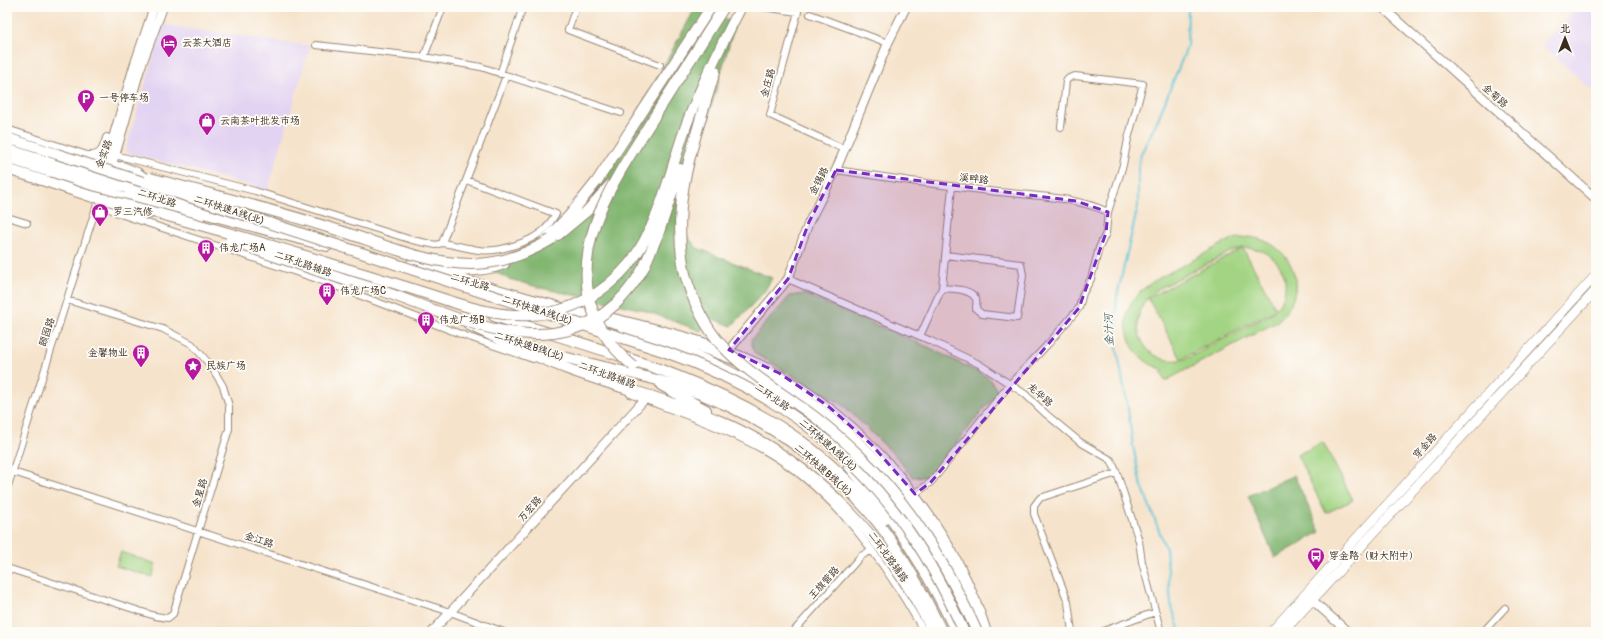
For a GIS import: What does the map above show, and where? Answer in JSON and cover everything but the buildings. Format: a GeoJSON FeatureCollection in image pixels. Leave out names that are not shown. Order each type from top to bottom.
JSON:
{"type":"FeatureCollection","features":[{"type":"Feature","properties":{"kind":"main road"},"geometry":{"type":"LineString","coordinates":[[376,258],[438,270],[472,270],[502,265],[529,252],[543,242],[569,216],[597,181],[711,7]]}},
{"type":"Feature","properties":{"kind":"main road"},"geometry":{"type":"LineString","coordinates":[[57,154],[282,213],[427,257],[450,262],[471,264],[492,262],[513,257],[540,246],[559,234],[580,217],[596,201],[617,176],[724,7]]}},
{"type":"Feature","properties":{"kind":"main road"},"geometry":{"type":"LineString","coordinates":[[101,202],[132,213],[158,213],[188,216],[357,281],[486,328],[513,334],[537,335],[558,333],[578,327],[596,318],[619,301],[637,280],[654,246],[716,67],[741,7]]}},
{"type":"Feature","properties":{"kind":"main road"},"geometry":{"type":"LineString","coordinates":[[88,195],[320,260],[481,310],[523,315],[540,314],[560,310],[586,300],[605,288],[626,268],[642,246],[656,213],[693,108],[741,7]]}},
{"type":"Feature","properties":{"kind":"main road"},"geometry":{"type":"LineString","coordinates":[[716,67],[687,166],[680,206],[679,228],[681,256],[688,283],[698,309],[711,331],[733,357],[752,373],[812,414],[836,434],[865,461],[894,492],[913,516],[938,555],[977,632]]}},
{"type":"Feature","properties":{"kind":"main road","name":"二环快速A线(北)"},"geometry":{"type":"LineString","coordinates":[[7,138],[663,351],[704,366],[743,384],[780,406],[811,428],[845,458],[875,488],[903,523],[928,561],[964,632]]}},
{"type":"Feature","properties":{"kind":"main road"},"geometry":{"type":"LineString","coordinates":[[7,146],[19,158]]}},
{"type":"Feature","properties":{"kind":"main road","name":"二环北路"},"geometry":{"type":"LineString","coordinates":[[7,149],[19,158],[103,185],[188,216],[635,362],[700,386],[743,406],[782,428],[819,454],[842,474],[870,503],[890,527],[909,555],[928,587],[950,632]]}},
{"type":"Feature","properties":{"kind":"main road"},"geometry":{"type":"LineString","coordinates":[[632,152],[601,209],[593,228],[588,247],[586,266],[587,286],[595,320],[607,340],[619,354],[633,366],[668,389],[756,438],[788,459],[818,482],[863,526],[886,554],[903,579],[933,632]]}},
{"type":"Feature","properties":{"kind":"main road","name":"二环北路"},"geometry":{"type":"LineString","coordinates":[[7,159],[19,158]]}},
{"type":"Feature","properties":{"kind":"main road"},"geometry":{"type":"LineString","coordinates":[[122,167],[137,173],[176,202],[188,216]]}},
{"type":"Feature","properties":{"kind":"main road","name":"二环快速B线(北)"},"geometry":{"type":"LineString","coordinates":[[7,169],[306,266],[524,346],[572,360],[681,387],[707,396],[777,433],[837,479],[887,535],[911,571],[942,632]]}},
{"type":"Feature","properties":{"kind":"main road"},"geometry":{"type":"LineString","coordinates":[[103,185],[158,213]]}},
{"type":"Feature","properties":{"kind":"main road","name":"二环北路"},"geometry":{"type":"LineString","coordinates":[[188,216],[262,230],[450,276],[629,331],[702,358],[742,377],[783,404],[810,427],[832,448],[876,499],[906,540],[921,565],[956,632]]}},
{"type":"Feature","properties":{"kind":"main road","name":"穿金路"},"geometry":{"type":"LineString","coordinates":[[1271,632],[1596,276]]}},
{"type":"Feature","properties":{"kind":"main road","name":"穿金路"},"geometry":{"type":"LineString","coordinates":[[1283,632],[1311,599],[1596,290]]}},
{"type":"Feature","properties":{"kind":"main road"},"geometry":{"type":"LineString","coordinates":[[515,295],[704,348],[744,364],[778,382],[816,408],[842,428],[871,455],[900,487],[927,522],[947,552],[964,586],[982,632]]}},
{"type":"Feature","properties":{"kind":"main road"},"geometry":{"type":"LineString","coordinates":[[440,312],[558,365],[692,410],[756,438]]}},
{"type":"Feature","properties":{"kind":"street","name":"金实路"},"geometry":{"type":"LineString","coordinates":[[103,185],[110,163],[127,89],[154,7]]}},
{"type":"Feature","properties":{"kind":"street","name":"金实路"},"geometry":{"type":"LineString","coordinates":[[110,163],[116,155],[140,69],[163,7]]}},
{"type":"Feature","properties":{"kind":"street"},"geometry":{"type":"LineString","coordinates":[[424,57],[442,7]]}},
{"type":"Feature","properties":{"kind":"street"},"geometry":{"type":"LineString","coordinates":[[442,243],[503,75],[523,7]]}},
{"type":"Feature","properties":{"kind":"street"},"geometry":{"type":"LineString","coordinates":[[576,7],[568,30],[660,65]]}},
{"type":"Feature","properties":{"kind":"street","name":"金庄路"},"geometry":{"type":"LineString","coordinates":[[762,7],[798,12],[770,115],[844,149]]}},
{"type":"Feature","properties":{"kind":"street","name":"金锡路"},"geometry":{"type":"LineString","coordinates":[[729,350],[788,279],[810,222],[836,170],[888,43],[906,7]]}},
{"type":"Feature","properties":{"kind":"street","name":"金菊路"},"geometry":{"type":"LineString","coordinates":[[1382,7],[1596,199]]}},
{"type":"Feature","properties":{"kind":"street"},"geometry":{"type":"LineString","coordinates":[[810,14],[888,43]]}},
{"type":"Feature","properties":{"kind":"street"},"geometry":{"type":"LineString","coordinates":[[316,45],[424,57],[481,67],[621,114]]}},
{"type":"Feature","properties":{"kind":"street"},"geometry":{"type":"LineString","coordinates":[[915,494],[931,482],[1010,384],[1049,343],[1079,308],[1083,293],[1091,279],[1098,248],[1106,233],[1108,212],[1123,165],[1128,139],[1143,84],[1075,76],[1069,78],[1066,81],[1061,127]]}},
{"type":"Feature","properties":{"kind":"street"},"geometry":{"type":"LineString","coordinates":[[89,156],[98,155],[104,148],[117,105],[127,89]]}},
{"type":"Feature","properties":{"kind":"street"},"geometry":{"type":"LineString","coordinates":[[7,129],[208,194],[340,246],[376,258]]}},
{"type":"Feature","properties":{"kind":"street"},"geometry":{"type":"LineString","coordinates":[[116,155],[255,191],[412,240],[436,245],[442,243],[479,251],[493,251],[529,239],[545,230],[556,214],[466,180]]}},
{"type":"Feature","properties":{"kind":"street","name":"溪畔路"},"geometry":{"type":"LineString","coordinates":[[836,170],[952,187],[1076,201],[1108,212]]}},
{"type":"Feature","properties":{"kind":"street","name":"二环北路辅路"},"geometry":{"type":"LineString","coordinates":[[7,172],[101,202],[109,209],[120,214],[317,279],[478,340],[644,400],[744,440],[778,459],[820,493],[849,522],[893,579],[924,632]]}},
{"type":"Feature","properties":{"kind":"street","name":"颐园路"},"geometry":{"type":"LineString","coordinates":[[7,489],[10,471],[101,202],[103,185]]}},
{"type":"Feature","properties":{"kind":"street"},"geometry":{"type":"LineString","coordinates":[[920,336],[942,288],[952,187]]}},
{"type":"Feature","properties":{"kind":"street"},"geometry":{"type":"LineString","coordinates":[[7,217],[27,224]]}},
{"type":"Feature","properties":{"kind":"street"},"geometry":{"type":"LineString","coordinates":[[942,288],[972,294],[976,300],[978,311],[982,314],[1017,318],[1023,275],[1021,264],[945,255]]}},
{"type":"Feature","properties":{"kind":"street","name":"龙华路"},"geometry":{"type":"LineString","coordinates":[[788,279],[920,336],[979,364],[1025,394],[1046,414],[1080,442],[1111,460],[1117,473],[1139,541],[1142,562],[1161,632]]}},
{"type":"Feature","properties":{"kind":"street"},"geometry":{"type":"LineString","coordinates":[[515,295],[631,321],[729,350],[779,373],[828,406],[872,445],[915,494],[934,520],[958,559],[975,596],[988,632]]}},
{"type":"Feature","properties":{"kind":"street","name":"金星路"},"geometry":{"type":"LineString","coordinates":[[7,568],[155,616],[168,618],[173,614],[229,429],[229,406],[223,386],[212,366],[192,344],[164,329],[67,300]]}},
{"type":"Feature","properties":{"kind":"street","name":"万宏路"},"geometry":{"type":"LineString","coordinates":[[432,632],[644,400]]}},
{"type":"Feature","properties":{"kind":"street","name":"金江路"},"geometry":{"type":"LineString","coordinates":[[10,471],[450,612],[504,632]]}},
{"type":"Feature","properties":{"kind":"street"},"geometry":{"type":"LineString","coordinates":[[1072,632],[1068,602],[1034,514],[1034,506],[1040,498],[1117,473]]}},
{"type":"Feature","properties":{"kind":"street","name":"王旗营路"},"geometry":{"type":"LineString","coordinates":[[793,632],[861,556],[872,550]]}},
{"type":"Feature","properties":{"kind":"street"},"geometry":{"type":"LineString","coordinates":[[1311,599],[1348,632]]}},
{"type":"Feature","properties":{"kind":"street"},"geometry":{"type":"LineString","coordinates":[[1483,632],[1505,608]]}},
{"type":"Feature","properties":{"kind":"street"},"geometry":{"type":"LineString","coordinates":[[1101,632],[1155,612]]}},
{"type":"Feature","properties":{"kind":"highlighted area"},"geometry":{"type":"Polygon","coordinates":[[[836,170],[1076,201],[1108,212],[1106,233],[1079,308],[931,482],[915,494],[872,445],[828,406],[779,373],[729,350],[788,279],[809,222],[836,170]]]}},
{"type":"Feature","properties":{"kind":"shaded area"},"geometry":{"type":"Polygon","coordinates":[[[1577,7],[1596,7],[1596,94],[1542,45],[1577,7]]]}},
{"type":"Feature","properties":{"kind":"shaded area"},"geometry":{"type":"Polygon","coordinates":[[[163,25],[310,46],[268,190],[125,152],[163,25]]]}},
{"type":"Feature","properties":{"kind":"green space"},"geometry":{"type":"Polygon","coordinates":[[[696,7],[701,7],[735,24],[686,194],[684,232],[697,248],[772,278],[764,292],[732,326],[707,317],[701,331],[640,309],[541,288],[509,279],[485,267],[526,247],[563,222],[602,178],[696,7]]]}},
{"type":"Feature","properties":{"kind":"green space"},"geometry":{"type":"Polygon","coordinates":[[[1249,237],[1265,241],[1277,248],[1287,259],[1293,271],[1295,284],[1293,298],[1287,311],[1275,323],[1165,381],[1161,372],[1164,370],[1147,362],[1138,354],[1131,344],[1126,324],[1127,312],[1139,293],[1148,286],[1233,239],[1249,237]],[[1243,248],[1230,252],[1158,289],[1148,298],[1243,248]],[[1243,248],[1276,309],[1283,298],[1285,287],[1284,277],[1280,267],[1274,259],[1265,253],[1254,249],[1243,248]],[[1148,298],[1140,310],[1138,323],[1140,335],[1145,346],[1153,354],[1165,359],[1179,360],[1191,356],[1269,315],[1275,310],[1181,359],[1148,298]]]}},
{"type":"Feature","properties":{"kind":"green space"},"geometry":{"type":"Polygon","coordinates":[[[804,294],[928,347],[989,378],[998,392],[929,476],[912,477],[896,456],[842,404],[754,353],[751,340],[790,296],[804,294]]]}},
{"type":"Feature","properties":{"kind":"green space"},"geometry":{"type":"Polygon","coordinates":[[[1323,442],[1353,500],[1326,513],[1297,455],[1323,442]]]}},
{"type":"Feature","properties":{"kind":"green space"},"geometry":{"type":"Polygon","coordinates":[[[1294,475],[1320,532],[1275,558],[1248,496],[1294,475]]]}},
{"type":"Feature","properties":{"kind":"green space"},"geometry":{"type":"Polygon","coordinates":[[[121,552],[156,564],[152,577],[116,566],[121,552]]]}},
{"type":"Feature","properties":{"kind":"waterway","name":"金汁河"},"geometry":{"type":"LineString","coordinates":[[1180,632],[1171,604],[1166,549],[1140,481],[1133,446],[1117,349],[1116,311],[1117,296],[1138,206],[1138,169],[1141,154],[1158,119],[1187,47],[1188,7]]}},
{"type":"Feature","properties":{"kind":"place","name":"云茶大酒店"},"geometry":{"type":"Point","coordinates":[169,58]}},
{"type":"Feature","properties":{"kind":"place","name":"一号停车场"},"geometry":{"type":"Point","coordinates":[86,113]}},
{"type":"Feature","properties":{"kind":"place","name":"云南茶叶批发市场"},"geometry":{"type":"Point","coordinates":[207,136]}},
{"type":"Feature","properties":{"kind":"place","name":"罗三汽修"},"geometry":{"type":"Point","coordinates":[100,227]}},
{"type":"Feature","properties":{"kind":"place","name":"伟龙广场A"},"geometry":{"type":"Point","coordinates":[206,263]}},
{"type":"Feature","properties":{"kind":"place","name":"伟龙广场C"},"geometry":{"type":"Point","coordinates":[327,306]}},
{"type":"Feature","properties":{"kind":"place","name":"伟龙广场B"},"geometry":{"type":"Point","coordinates":[426,335]}},
{"type":"Feature","properties":{"kind":"place","name":"金馨物业"},"geometry":{"type":"Point","coordinates":[141,368]}},
{"type":"Feature","properties":{"kind":"place","name":"民族广场"},"geometry":{"type":"Point","coordinates":[193,381]}},
{"type":"Feature","properties":{"kind":"place","name":"穿金路（财大附中）"},"geometry":{"type":"Point","coordinates":[1316,571]}}]}
